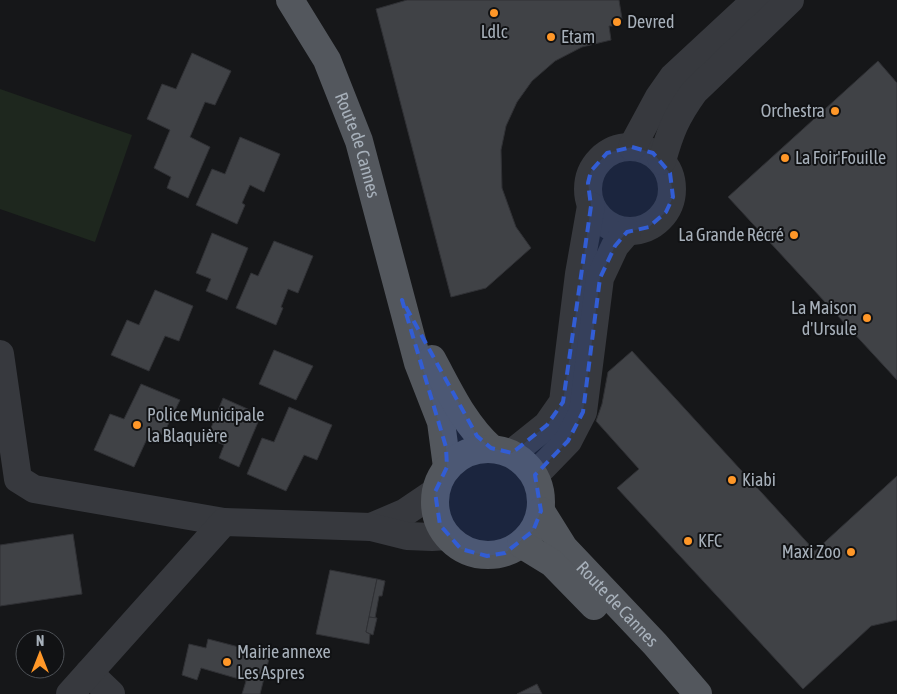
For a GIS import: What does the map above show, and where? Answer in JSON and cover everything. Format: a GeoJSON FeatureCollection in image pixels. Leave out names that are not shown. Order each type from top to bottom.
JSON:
{"type":"FeatureCollection","features":[{"type":"Feature","properties":{"kind":"main road","name":"Route de Cannes"},"geometry":{"type":"LineString","coordinates":[[290,0],[327,60],[359,141],[418,363],[441,422],[447,467]]}},
{"type":"Feature","properties":{"kind":"main road","name":"Route de Cannes"},"geometry":{"type":"LineString","coordinates":[[402,300],[462,414],[477,436],[501,451]]}},
{"type":"Feature","properties":{"kind":"main road"},"geometry":{"type":"LineString","coordinates":[[472,451],[501,451],[527,465],[535,475],[541,493],[541,511],[533,531],[521,544],[505,553],[486,556],[462,549],[447,536],[440,525],[435,511],[435,492],[439,479],[447,467],[458,457],[472,451]]}},
{"type":"Feature","properties":{"kind":"main road","name":"Route de Cannes"},"geometry":{"type":"LineString","coordinates":[[541,511],[564,548],[655,644],[698,694]]}},
{"type":"Feature","properties":{"kind":"main road","name":"Route de Cannes"},"geometry":{"type":"LineString","coordinates":[[521,544],[552,564],[643,656],[674,694]]}},
{"type":"Feature","properties":{"kind":"street"},"geometry":{"type":"LineString","coordinates":[[632,147],[659,97],[673,77],[756,0]]}},
{"type":"Feature","properties":{"kind":"street"},"geometry":{"type":"LineString","coordinates":[[662,161],[670,131],[694,92],[790,0]]}},
{"type":"Feature","properties":{"kind":"street"},"geometry":{"type":"LineString","coordinates":[[632,147],[653,153],[662,161],[670,173],[673,188],[671,204],[658,221],[638,231],[627,232],[605,224],[597,216],[591,206],[588,183],[598,161],[607,153],[619,148],[632,147]]}},
{"type":"Feature","properties":{"kind":"street"},"geometry":{"type":"LineString","coordinates":[[501,451],[548,425],[563,402],[579,274],[591,206]]}},
{"type":"Feature","properties":{"kind":"street"},"geometry":{"type":"LineString","coordinates":[[535,475],[568,441],[583,412],[600,278],[614,246],[627,232]]}},
{"type":"Feature","properties":{"kind":"street"},"geometry":{"type":"LineString","coordinates":[[0,354],[18,479],[34,489],[224,522],[371,527],[407,536],[447,536]]}},
{"type":"Feature","properties":{"kind":"street"},"geometry":{"type":"LineString","coordinates":[[371,527],[404,513],[435,492]]}},
{"type":"Feature","properties":{"kind":"street"},"geometry":{"type":"LineString","coordinates":[[70,694],[224,522]]}},
{"type":"Feature","properties":{"kind":"street"},"geometry":{"type":"LineString","coordinates":[[90,673],[111,694]]}},
{"type":"Feature","properties":{"kind":"highlighted area"},"geometry":{"type":"Polygon","coordinates":[[[632,147],[653,153],[670,173],[673,197],[666,212],[649,227],[627,232],[615,246],[600,278],[583,412],[568,441],[535,475],[541,511],[533,531],[505,553],[487,556],[461,549],[440,525],[435,492],[447,467],[446,447],[402,300],[477,436],[491,448],[512,453],[547,425],[563,402],[591,206],[588,183],[591,171],[607,153],[632,147]]]}},
{"type":"Feature","properties":{"kind":"shaded area"},"geometry":{"type":"Polygon","coordinates":[[[0,89],[132,135],[95,242],[0,209],[0,89]]]}},
{"type":"Feature","properties":{"kind":"building"},"geometry":{"type":"Polygon","coordinates":[[[407,0],[619,0],[622,19],[616,19],[616,26],[609,26],[611,40],[582,47],[555,61],[532,81],[517,102],[506,126],[501,150],[502,188],[516,227],[531,248],[486,288],[451,297],[376,9],[407,0]]]}},
{"type":"Feature","properties":{"kind":"building"},"geometry":{"type":"Polygon","coordinates":[[[192,53],[231,71],[215,105],[205,102],[190,137],[210,147],[188,198],[167,188],[171,177],[154,168],[170,130],[147,119],[162,84],[176,89],[192,53]]]}},
{"type":"Feature","properties":{"kind":"building"},"geometry":{"type":"Polygon","coordinates":[[[878,61],[897,83],[897,380],[728,197],[878,61]]]}},
{"type":"Feature","properties":{"kind":"building"},"geometry":{"type":"Polygon","coordinates":[[[240,137],[280,154],[264,192],[250,185],[242,203],[245,205],[237,224],[196,205],[212,169],[225,174],[240,137]]]}},
{"type":"Feature","properties":{"kind":"building"},"geometry":{"type":"Polygon","coordinates":[[[212,233],[248,248],[227,300],[206,291],[211,279],[196,273],[212,233]]]}},
{"type":"Feature","properties":{"kind":"building"},"geometry":{"type":"Polygon","coordinates":[[[274,241],[313,256],[298,293],[288,289],[276,325],[236,308],[251,273],[258,276],[274,241]]]}},
{"type":"Feature","properties":{"kind":"building"},"geometry":{"type":"Polygon","coordinates":[[[155,290],[193,306],[179,341],[165,336],[149,371],[111,355],[127,320],[139,325],[155,290]]]}},
{"type":"Feature","properties":{"kind":"building"},"geometry":{"type":"Polygon","coordinates":[[[274,350],[313,366],[296,400],[259,384],[274,350]]]}},
{"type":"Feature","properties":{"kind":"building"},"geometry":{"type":"Polygon","coordinates":[[[632,351],[815,551],[897,476],[897,620],[871,626],[803,689],[617,488],[639,469],[596,421],[602,404],[608,372],[632,351]]]}},
{"type":"Feature","properties":{"kind":"building","name":"Police Municipale la Blaquière"},"geometry":{"type":"Polygon","coordinates":[[[141,384],[180,400],[163,435],[151,430],[134,467],[94,450],[110,414],[124,419],[141,384]]]}},
{"type":"Feature","properties":{"kind":"building"},"geometry":{"type":"Polygon","coordinates":[[[223,398],[261,415],[239,467],[219,458],[224,445],[207,438],[223,398]]]}},
{"type":"Feature","properties":{"kind":"building"},"geometry":{"type":"Polygon","coordinates":[[[289,407],[332,425],[317,460],[304,455],[286,491],[247,474],[262,438],[274,442],[289,407]]]}},
{"type":"Feature","properties":{"kind":"building"},"geometry":{"type":"Polygon","coordinates":[[[73,534],[82,594],[0,606],[0,545],[73,534]]]}},
{"type":"Feature","properties":{"kind":"building"},"geometry":{"type":"Polygon","coordinates":[[[330,570],[377,579],[366,632],[370,634],[369,644],[316,634],[330,570]]]}},
{"type":"Feature","properties":{"kind":"building"},"geometry":{"type":"Polygon","coordinates":[[[377,579],[385,581],[382,596],[379,596],[375,618],[369,617],[377,579]]]}},
{"type":"Feature","properties":{"kind":"building"},"geometry":{"type":"Polygon","coordinates":[[[369,617],[377,618],[373,635],[366,632],[369,617]]]}},
{"type":"Feature","properties":{"kind":"building","name":"Mairie annexe Les Aspres"},"geometry":{"type":"Polygon","coordinates":[[[208,639],[270,655],[260,694],[242,694],[246,681],[201,668],[197,680],[182,675],[189,644],[206,648],[208,639]]]}},
{"type":"Feature","properties":{"kind":"building"},"geometry":{"type":"Polygon","coordinates":[[[537,684],[542,694],[517,694],[537,684]]]}},
{"type":"Feature","properties":{"kind":"place","name":"Ldlc"},"geometry":{"type":"Point","coordinates":[494,13]}},
{"type":"Feature","properties":{"kind":"place","name":"Devred"},"geometry":{"type":"Point","coordinates":[617,22]}},
{"type":"Feature","properties":{"kind":"place","name":"Etam"},"geometry":{"type":"Point","coordinates":[551,37]}},
{"type":"Feature","properties":{"kind":"place","name":"Orchestra"},"geometry":{"type":"Point","coordinates":[835,111]}},
{"type":"Feature","properties":{"kind":"place","name":"La Foir'Fouille"},"geometry":{"type":"Point","coordinates":[785,158]}},
{"type":"Feature","properties":{"kind":"place","name":"La Grande Récré"},"geometry":{"type":"Point","coordinates":[794,235]}},
{"type":"Feature","properties":{"kind":"place","name":"La Maison d'Ursule"},"geometry":{"type":"Point","coordinates":[867,318]}},
{"type":"Feature","properties":{"kind":"place","name":"Police Municipale la Blaquière"},"geometry":{"type":"Point","coordinates":[137,425]}},
{"type":"Feature","properties":{"kind":"place","name":"Kiabi"},"geometry":{"type":"Point","coordinates":[732,480]}},
{"type":"Feature","properties":{"kind":"place","name":"KFC"},"geometry":{"type":"Point","coordinates":[688,541]}},
{"type":"Feature","properties":{"kind":"place","name":"Maxi Zoo"},"geometry":{"type":"Point","coordinates":[851,552]}},
{"type":"Feature","properties":{"kind":"place","name":"Mairie annexe Les Aspres"},"geometry":{"type":"Point","coordinates":[227,662]}}]}
